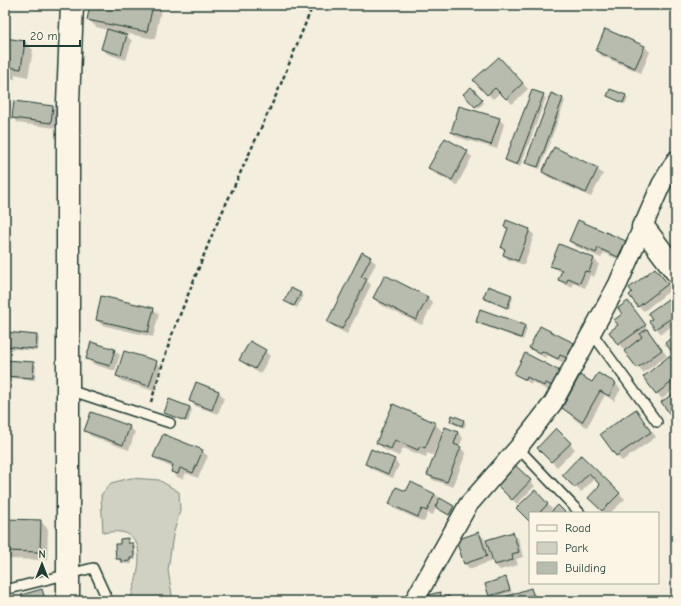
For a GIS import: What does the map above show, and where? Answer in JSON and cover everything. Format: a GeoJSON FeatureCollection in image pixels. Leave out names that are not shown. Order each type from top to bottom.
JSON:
{"type":"FeatureCollection","features":[{"type":"Feature","properties":{"kind":"street"},"geometry":{"type":"LineString","coordinates":[[68,601],[68,102],[72,5]]}},
{"type":"Feature","properties":{"kind":"street"},"geometry":{"type":"LineString","coordinates":[[414,601],[468,505],[518,448],[553,403],[618,284],[661,185],[676,160]]}},
{"type":"Feature","properties":{"kind":"street"},"geometry":{"type":"LineString","coordinates":[[644,227],[676,271]]}},
{"type":"Feature","properties":{"kind":"lane"},"geometry":{"type":"LineString","coordinates":[[592,333],[657,422]]}},
{"type":"Feature","properties":{"kind":"lane"},"geometry":{"type":"LineString","coordinates":[[69,390],[170,423]]}},
{"type":"Feature","properties":{"kind":"lane"},"geometry":{"type":"LineString","coordinates":[[518,448],[579,512]]}},
{"type":"Feature","properties":{"kind":"lane"},"geometry":{"type":"LineString","coordinates":[[5,590],[93,568],[108,601]]}},
{"type":"Feature","properties":{"kind":"path"},"geometry":{"type":"LineString","coordinates":[[147,416],[171,337],[214,230],[278,91],[313,5]]}},
{"type":"Feature","properties":{"kind":"green space"},"geometry":{"type":"Polygon","coordinates":[[[131,478],[159,480],[179,492],[180,511],[173,535],[168,570],[173,601],[130,601],[139,564],[139,552],[136,542],[130,535],[119,532],[103,533],[101,495],[111,483],[131,478]]]}},
{"type":"Feature","properties":{"kind":"building"},"geometry":{"type":"Polygon","coordinates":[[[90,5],[153,5],[147,32],[87,20],[90,5]]]}},
{"type":"Feature","properties":{"kind":"building"},"geometry":{"type":"Polygon","coordinates":[[[107,29],[127,35],[121,55],[101,49],[107,29]]]}},
{"type":"Feature","properties":{"kind":"building"},"geometry":{"type":"Polygon","coordinates":[[[605,29],[645,46],[635,68],[596,51],[605,29]]]}},
{"type":"Feature","properties":{"kind":"building"},"geometry":{"type":"Polygon","coordinates":[[[5,38],[25,41],[21,69],[8,67],[7,72],[5,71],[5,38]]]}},
{"type":"Feature","properties":{"kind":"building"},"geometry":{"type":"Polygon","coordinates":[[[499,57],[523,83],[506,99],[495,88],[487,95],[473,80],[499,57]]]}},
{"type":"Feature","properties":{"kind":"building"},"geometry":{"type":"Polygon","coordinates":[[[471,87],[483,100],[475,107],[463,94],[471,87]]]}},
{"type":"Feature","properties":{"kind":"building"},"geometry":{"type":"Polygon","coordinates":[[[610,89],[626,95],[623,103],[607,96],[610,89]]]}},
{"type":"Feature","properties":{"kind":"building"},"geometry":{"type":"Polygon","coordinates":[[[532,90],[544,94],[517,165],[505,160],[532,90]]]}},
{"type":"Feature","properties":{"kind":"building"},"geometry":{"type":"Polygon","coordinates":[[[551,93],[563,98],[538,167],[525,163],[551,93]]]}},
{"type":"Feature","properties":{"kind":"building"},"geometry":{"type":"Polygon","coordinates":[[[14,101],[53,106],[51,123],[12,118],[14,101]]]}},
{"type":"Feature","properties":{"kind":"building"},"geometry":{"type":"Polygon","coordinates":[[[459,106],[500,118],[491,145],[451,132],[459,106]]]}},
{"type":"Feature","properties":{"kind":"building"},"geometry":{"type":"Polygon","coordinates":[[[445,138],[468,151],[452,180],[428,168],[445,138]]]}},
{"type":"Feature","properties":{"kind":"building"},"geometry":{"type":"Polygon","coordinates":[[[554,147],[598,168],[586,193],[542,172],[554,147]]]}},
{"type":"Feature","properties":{"kind":"building"},"geometry":{"type":"Polygon","coordinates":[[[506,220],[530,229],[518,261],[503,255],[505,249],[501,248],[508,228],[504,227],[506,220]]]}},
{"type":"Feature","properties":{"kind":"building"},"geometry":{"type":"Polygon","coordinates":[[[578,220],[626,241],[618,257],[598,248],[596,253],[569,241],[578,220]]]}},
{"type":"Feature","properties":{"kind":"building"},"geometry":{"type":"Polygon","coordinates":[[[559,244],[594,258],[589,272],[585,271],[580,283],[568,278],[566,283],[558,280],[562,270],[550,266],[559,244]]]}},
{"type":"Feature","properties":{"kind":"building"},"geometry":{"type":"Polygon","coordinates":[[[362,252],[371,257],[361,277],[367,279],[342,329],[327,322],[362,252]]]}},
{"type":"Feature","properties":{"kind":"building"},"geometry":{"type":"Polygon","coordinates":[[[655,268],[668,284],[638,307],[629,295],[632,292],[629,288],[655,268]]]}},
{"type":"Feature","properties":{"kind":"building"},"geometry":{"type":"Polygon","coordinates":[[[385,275],[428,297],[416,320],[373,298],[385,275]]]}},
{"type":"Feature","properties":{"kind":"building"},"geometry":{"type":"Polygon","coordinates":[[[488,286],[512,295],[507,308],[483,298],[488,286]]]}},
{"type":"Feature","properties":{"kind":"building"},"geometry":{"type":"Polygon","coordinates":[[[291,288],[301,293],[294,306],[284,301],[291,288]]]}},
{"type":"Feature","properties":{"kind":"building"},"geometry":{"type":"Polygon","coordinates":[[[675,294],[676,315],[655,329],[649,321],[652,319],[648,313],[675,294]]]}},
{"type":"Feature","properties":{"kind":"building"},"geometry":{"type":"Polygon","coordinates":[[[101,296],[154,308],[148,332],[96,320],[101,296]]]}},
{"type":"Feature","properties":{"kind":"building"},"geometry":{"type":"Polygon","coordinates":[[[628,301],[646,325],[618,345],[609,332],[618,325],[614,320],[622,314],[618,308],[628,301]]]}},
{"type":"Feature","properties":{"kind":"building"},"geometry":{"type":"Polygon","coordinates":[[[480,309],[525,325],[521,338],[476,322],[480,309]]]}},
{"type":"Feature","properties":{"kind":"building"},"geometry":{"type":"Polygon","coordinates":[[[540,326],[574,343],[567,358],[560,355],[558,359],[542,351],[540,353],[529,348],[540,326]]]}},
{"type":"Feature","properties":{"kind":"building"},"geometry":{"type":"Polygon","coordinates":[[[647,329],[662,350],[637,368],[624,351],[642,337],[640,334],[647,329]]]}},
{"type":"Feature","properties":{"kind":"building"},"geometry":{"type":"Polygon","coordinates":[[[5,332],[37,335],[36,349],[5,346],[5,332]]]}},
{"type":"Feature","properties":{"kind":"building"},"geometry":{"type":"Polygon","coordinates":[[[676,334],[676,357],[665,343],[676,334]]]}},
{"type":"Feature","properties":{"kind":"building"},"geometry":{"type":"Polygon","coordinates":[[[250,341],[266,350],[255,369],[239,360],[250,341]]]}},
{"type":"Feature","properties":{"kind":"building"},"geometry":{"type":"Polygon","coordinates":[[[91,342],[115,349],[110,366],[86,359],[91,342]]]}},
{"type":"Feature","properties":{"kind":"building"},"geometry":{"type":"Polygon","coordinates":[[[124,351],[157,361],[149,386],[116,376],[124,351]]]}},
{"type":"Feature","properties":{"kind":"building"},"geometry":{"type":"Polygon","coordinates":[[[525,353],[560,371],[552,386],[546,383],[544,386],[527,377],[526,380],[514,374],[525,353]]]}},
{"type":"Feature","properties":{"kind":"building"},"geometry":{"type":"Polygon","coordinates":[[[669,356],[676,365],[676,379],[656,394],[643,377],[669,356]]]}},
{"type":"Feature","properties":{"kind":"building"},"geometry":{"type":"Polygon","coordinates":[[[5,360],[34,362],[33,378],[5,376],[5,360]]]}},
{"type":"Feature","properties":{"kind":"building"},"geometry":{"type":"Polygon","coordinates":[[[598,373],[616,383],[609,396],[600,391],[582,422],[562,408],[580,375],[592,382],[598,373]]]}},
{"type":"Feature","properties":{"kind":"building"},"geometry":{"type":"Polygon","coordinates":[[[196,382],[219,391],[212,410],[189,401],[196,382]]]}},
{"type":"Feature","properties":{"kind":"building"},"geometry":{"type":"Polygon","coordinates":[[[676,392],[676,421],[675,421],[661,402],[676,392]]]}},
{"type":"Feature","properties":{"kind":"building"},"geometry":{"type":"Polygon","coordinates":[[[169,399],[190,407],[185,421],[164,413],[169,399]]]}},
{"type":"Feature","properties":{"kind":"building"},"geometry":{"type":"Polygon","coordinates":[[[393,404],[436,423],[425,448],[420,446],[418,450],[395,440],[391,449],[376,443],[393,404]]]}},
{"type":"Feature","properties":{"kind":"building"},"geometry":{"type":"Polygon","coordinates":[[[636,409],[651,432],[616,456],[600,434],[636,409]]]}},
{"type":"Feature","properties":{"kind":"building"},"geometry":{"type":"Polygon","coordinates":[[[91,412],[130,426],[123,445],[84,431],[91,412]]]}},
{"type":"Feature","properties":{"kind":"building"},"geometry":{"type":"Polygon","coordinates":[[[452,415],[464,420],[462,426],[450,421],[452,415]]]}},
{"type":"Feature","properties":{"kind":"building"},"geometry":{"type":"Polygon","coordinates":[[[445,427],[458,432],[454,444],[461,447],[447,482],[427,475],[445,427]]]}},
{"type":"Feature","properties":{"kind":"building"},"geometry":{"type":"Polygon","coordinates":[[[556,428],[571,443],[551,462],[537,448],[556,428]]]}},
{"type":"Feature","properties":{"kind":"building"},"geometry":{"type":"Polygon","coordinates":[[[163,434],[203,450],[193,473],[180,468],[178,474],[171,472],[173,465],[153,457],[163,434]]]}},
{"type":"Feature","properties":{"kind":"building"},"geometry":{"type":"Polygon","coordinates":[[[371,449],[395,459],[388,474],[365,464],[371,449]]]}},
{"type":"Feature","properties":{"kind":"building"},"geometry":{"type":"Polygon","coordinates":[[[581,455],[620,493],[602,511],[588,498],[600,485],[589,473],[575,488],[562,475],[581,455]]]}},
{"type":"Feature","properties":{"kind":"building"},"geometry":{"type":"Polygon","coordinates":[[[515,465],[531,480],[512,500],[496,484],[515,465]]]}},
{"type":"Feature","properties":{"kind":"building"},"geometry":{"type":"Polygon","coordinates":[[[411,482],[435,494],[427,511],[422,509],[418,517],[389,504],[396,487],[406,491],[411,482]]]}},
{"type":"Feature","properties":{"kind":"building"},"geometry":{"type":"Polygon","coordinates":[[[535,490],[548,504],[540,512],[529,512],[529,521],[516,508],[535,490]]]}},
{"type":"Feature","properties":{"kind":"building"},"geometry":{"type":"Polygon","coordinates":[[[440,498],[454,506],[449,515],[435,507],[440,498]]]}},
{"type":"Feature","properties":{"kind":"building"},"geometry":{"type":"Polygon","coordinates":[[[558,505],[565,512],[551,512],[558,505]]]}},
{"type":"Feature","properties":{"kind":"building"},"geometry":{"type":"Polygon","coordinates":[[[5,519],[41,520],[40,552],[5,551],[5,519]]]}},
{"type":"Feature","properties":{"kind":"building"},"geometry":{"type":"Polygon","coordinates":[[[479,532],[487,556],[464,564],[456,540],[479,532]]]}},
{"type":"Feature","properties":{"kind":"building"},"geometry":{"type":"Polygon","coordinates":[[[513,532],[519,552],[512,554],[513,560],[494,565],[486,540],[513,532]]]}},
{"type":"Feature","properties":{"kind":"building"},"geometry":{"type":"Polygon","coordinates":[[[128,538],[128,543],[133,543],[134,558],[130,558],[130,561],[121,562],[121,559],[116,559],[115,544],[120,544],[120,539],[128,538]]]}},
{"type":"Feature","properties":{"kind":"building"},"geometry":{"type":"Polygon","coordinates":[[[506,577],[510,590],[489,596],[485,584],[506,577]]]}},
{"type":"Feature","properties":{"kind":"building"},"geometry":{"type":"Polygon","coordinates":[[[531,588],[535,601],[491,601],[531,588]]]}},
{"type":"Feature","properties":{"kind":"building"},"geometry":{"type":"Polygon","coordinates":[[[42,589],[45,599],[23,601],[21,595],[42,589]]]}},
{"type":"Feature","properties":{"kind":"building"},"geometry":{"type":"Polygon","coordinates":[[[440,592],[442,598],[449,596],[451,601],[427,601],[425,596],[440,592]]]}}]}
